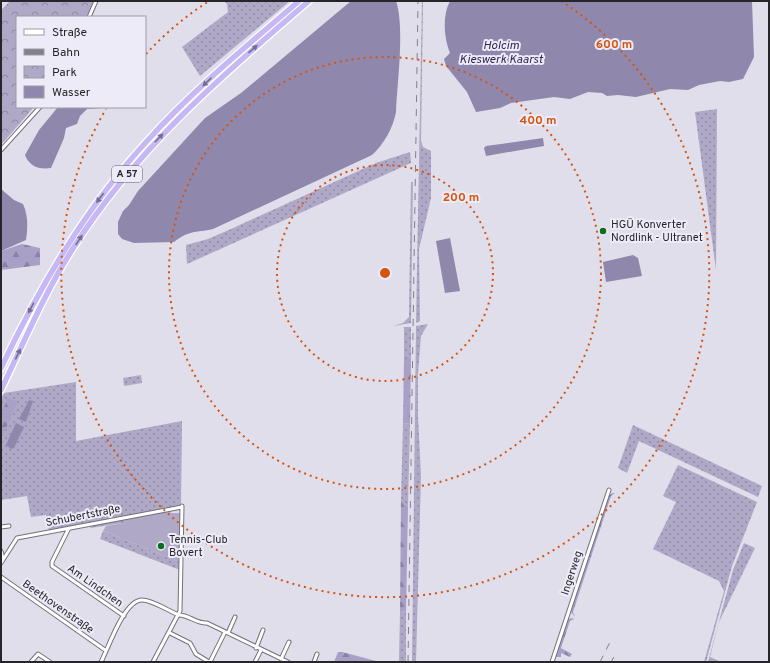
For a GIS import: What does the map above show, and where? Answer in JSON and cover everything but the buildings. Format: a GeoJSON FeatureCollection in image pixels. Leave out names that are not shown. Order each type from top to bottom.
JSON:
{"type":"FeatureCollection","features":[{"type":"Feature","properties":{"kind":"highway","name":"A 57"},"geometry":{"type":"LineString","coordinates":[[1,368],[41,290],[67,246],[122,170],[179,107],[299,1]]}},
{"type":"Feature","properties":{"kind":"highway","name":"A 57"},"geometry":{"type":"LineString","coordinates":[[1,390],[60,270],[90,223],[113,192],[152,145],[184,112],[309,1]]}},
{"type":"Feature","properties":{"kind":"street"},"geometry":{"type":"LineString","coordinates":[[89,16],[96,1]]}},
{"type":"Feature","properties":{"kind":"street"},"geometry":{"type":"LineString","coordinates":[[1,150],[39,108]]}},
{"type":"Feature","properties":{"kind":"street","name":"Ingerweg"},"geometry":{"type":"LineString","coordinates":[[552,662],[609,490]]}},
{"type":"Feature","properties":{"kind":"street","name":"Schubertstraße"},"geometry":{"type":"LineString","coordinates":[[2,561],[17,538],[182,506],[181,606],[178,615]]}},
{"type":"Feature","properties":{"kind":"street"},"geometry":{"type":"LineString","coordinates":[[1,527],[9,526]]}},
{"type":"Feature","properties":{"kind":"street","name":"Am Lindchen"},"geometry":{"type":"LineString","coordinates":[[69,528],[52,562],[52,566],[124,616]]}},
{"type":"Feature","properties":{"kind":"street"},"geometry":{"type":"LineString","coordinates":[[1,551],[2,561]]}},
{"type":"Feature","properties":{"kind":"street","name":"Beethovenstraße"},"geometry":{"type":"LineString","coordinates":[[1,577],[105,650]]}},
{"type":"Feature","properties":{"kind":"street"},"geometry":{"type":"LineString","coordinates":[[101,662],[105,650],[124,616],[134,602],[143,600],[178,615],[188,617],[226,632],[256,648],[288,662]]}},
{"type":"Feature","properties":{"kind":"street"},"geometry":{"type":"LineString","coordinates":[[153,662],[170,633],[178,615]]}},
{"type":"Feature","properties":{"kind":"street"},"geometry":{"type":"LineString","coordinates":[[170,633],[190,643],[196,654],[209,662],[235,617]]}},
{"type":"Feature","properties":{"kind":"street"},"geometry":{"type":"LineString","coordinates":[[256,648],[263,630]]}},
{"type":"Feature","properties":{"kind":"street"},"geometry":{"type":"LineString","coordinates":[[281,659],[289,642]]}},
{"type":"Feature","properties":{"kind":"street"},"geometry":{"type":"LineString","coordinates":[[255,662],[261,650]]}},
{"type":"Feature","properties":{"kind":"street"},"geometry":{"type":"LineString","coordinates":[[31,662],[38,654],[50,662]]}},
{"type":"Feature","properties":{"kind":"street"},"geometry":{"type":"LineString","coordinates":[[314,662],[317,654]]}},
{"type":"Feature","properties":{"kind":"green space"},"geometry":{"type":"Polygon","coordinates":[[[10,1],[94,1],[86,16],[16,16],[16,108],[33,108],[1,145],[1,10],[10,1]]]}},
{"type":"Feature","properties":{"kind":"green space"},"geometry":{"type":"Polygon","coordinates":[[[224,1],[290,1],[200,76],[182,47],[228,12],[227,4],[224,1]]]}},
{"type":"Feature","properties":{"kind":"green space"},"geometry":{"type":"Polygon","coordinates":[[[422,1],[421,141],[423,147],[431,151],[431,198],[419,249],[420,321],[416,323],[422,1]]]}},
{"type":"Feature","properties":{"kind":"green space"},"geometry":{"type":"Polygon","coordinates":[[[717,109],[716,270],[695,112],[717,109]]]}},
{"type":"Feature","properties":{"kind":"green space"},"geometry":{"type":"Polygon","coordinates":[[[410,152],[411,163],[187,264],[186,245],[208,239],[376,163],[410,152]]]}},
{"type":"Feature","properties":{"kind":"green space"},"geometry":{"type":"Polygon","coordinates":[[[411,182],[413,182],[411,323],[393,326],[403,323],[409,317],[411,182]]]}},
{"type":"Feature","properties":{"kind":"green space"},"geometry":{"type":"Polygon","coordinates":[[[22,244],[40,248],[40,265],[1,270],[1,251],[22,244]]]}},
{"type":"Feature","properties":{"kind":"green space"},"geometry":{"type":"Polygon","coordinates":[[[428,324],[421,336],[418,373],[418,416],[421,476],[416,662],[412,662],[416,326],[428,324]]]}},
{"type":"Feature","properties":{"kind":"green space"},"geometry":{"type":"Polygon","coordinates":[[[404,327],[411,327],[411,359],[404,359],[404,327]]]}},
{"type":"Feature","properties":{"kind":"green space"},"geometry":{"type":"Polygon","coordinates":[[[404,359],[411,359],[410,424],[403,423],[404,359]]]}},
{"type":"Feature","properties":{"kind":"green space"},"geometry":{"type":"Polygon","coordinates":[[[141,375],[142,383],[124,386],[123,378],[141,375]]]}},
{"type":"Feature","properties":{"kind":"green space"},"geometry":{"type":"Polygon","coordinates":[[[76,382],[76,441],[182,421],[181,504],[179,507],[49,531],[46,515],[31,517],[27,496],[1,500],[1,399],[4,393],[76,382]]]}},
{"type":"Feature","properties":{"kind":"green space"},"geometry":{"type":"Polygon","coordinates":[[[8,398],[18,402],[1,439],[1,414],[8,398]]]}},
{"type":"Feature","properties":{"kind":"green space"},"geometry":{"type":"Polygon","coordinates":[[[403,423],[410,424],[408,507],[401,501],[403,423]]]}},
{"type":"Feature","properties":{"kind":"green space"},"geometry":{"type":"Polygon","coordinates":[[[633,425],[762,486],[758,497],[639,441],[627,473],[618,468],[633,425]]]}},
{"type":"Feature","properties":{"kind":"green space"},"geometry":{"type":"Polygon","coordinates":[[[678,465],[757,502],[732,566],[706,662],[704,662],[724,591],[719,581],[653,549],[676,502],[663,496],[678,465]]]}},
{"type":"Feature","properties":{"kind":"green space"},"geometry":{"type":"Polygon","coordinates":[[[615,493],[611,496],[573,612],[575,617],[570,611],[608,496],[615,493]]]}},
{"type":"Feature","properties":{"kind":"green space"},"geometry":{"type":"Polygon","coordinates":[[[401,501],[408,507],[406,611],[400,612],[401,501]]]}},
{"type":"Feature","properties":{"kind":"green space","name":"Tennis-Club Bovert"},"geometry":{"type":"Polygon","coordinates":[[[170,511],[171,513],[181,513],[180,562],[103,531],[106,526],[124,523],[126,519],[170,511]]]}},
{"type":"Feature","properties":{"kind":"green space"},"geometry":{"type":"Polygon","coordinates":[[[126,519],[124,523],[90,528],[92,524],[126,519]]]}},
{"type":"Feature","properties":{"kind":"green space"},"geometry":{"type":"Polygon","coordinates":[[[103,531],[180,562],[180,570],[100,539],[103,531]]]}},
{"type":"Feature","properties":{"kind":"green space"},"geometry":{"type":"Polygon","coordinates":[[[744,543],[755,548],[719,622],[710,657],[719,661],[708,662],[733,570],[744,543]]]}},
{"type":"Feature","properties":{"kind":"green space"},"geometry":{"type":"Polygon","coordinates":[[[406,611],[406,662],[399,662],[400,612],[406,611]]]}},
{"type":"Feature","properties":{"kind":"green space"},"geometry":{"type":"Polygon","coordinates":[[[568,619],[574,619],[570,621],[561,648],[572,654],[570,657],[561,653],[561,657],[554,657],[568,619]]]}},
{"type":"Feature","properties":{"kind":"green space"},"geometry":{"type":"Polygon","coordinates":[[[338,652],[342,652],[380,662],[334,662],[338,652]]]}},
{"type":"Feature","properties":{"kind":"water"},"geometry":{"type":"Polygon","coordinates":[[[351,1],[396,1],[399,12],[400,55],[396,112],[390,130],[376,151],[372,155],[213,229],[192,232],[184,235],[174,242],[134,243],[122,239],[118,234],[118,222],[123,211],[138,191],[205,118],[241,93],[351,1]]]}},
{"type":"Feature","properties":{"kind":"water","name":"Holcim Kieswerk Kaarst"},"geometry":{"type":"Polygon","coordinates":[[[450,1],[752,1],[754,57],[743,79],[729,82],[720,81],[699,85],[688,90],[670,89],[636,97],[618,95],[607,96],[602,93],[588,92],[570,99],[554,97],[511,103],[500,108],[476,112],[467,92],[446,66],[444,59],[450,53],[446,41],[445,20],[447,7],[450,1]]]}},
{"type":"Feature","properties":{"kind":"water"},"geometry":{"type":"Polygon","coordinates":[[[57,108],[102,108],[87,109],[80,116],[77,124],[66,128],[64,138],[51,168],[39,168],[35,166],[29,162],[25,155],[39,130],[57,108]]]}},
{"type":"Feature","properties":{"kind":"water"},"geometry":{"type":"Polygon","coordinates":[[[543,138],[544,146],[486,156],[484,148],[486,146],[543,138]]]}},
{"type":"Feature","properties":{"kind":"water"},"geometry":{"type":"Polygon","coordinates":[[[1,189],[14,200],[23,204],[27,217],[27,226],[26,240],[1,251],[1,189]]]}},
{"type":"Feature","properties":{"kind":"water"},"geometry":{"type":"Polygon","coordinates":[[[450,238],[460,291],[445,293],[436,241],[450,238]]]}},
{"type":"Feature","properties":{"kind":"water"},"geometry":{"type":"Polygon","coordinates":[[[633,255],[638,258],[642,276],[606,282],[603,262],[633,255]]]}},
{"type":"Feature","properties":{"kind":"water"},"geometry":{"type":"Polygon","coordinates":[[[29,400],[33,401],[26,422],[19,419],[29,400]]]}},
{"type":"Feature","properties":{"kind":"water"},"geometry":{"type":"Polygon","coordinates":[[[16,423],[24,427],[14,448],[11,449],[6,445],[16,423]]]}},
{"type":"Feature","properties":{"kind":"railway"},"geometry":{"type":"LineString","coordinates":[[408,662],[418,1]]}},
{"type":"Feature","properties":{"kind":"railway"},"geometry":{"type":"LineString","coordinates":[[600,662],[612,638]]}},
{"type":"Feature","properties":{"kind":"railway"},"geometry":{"type":"LineString","coordinates":[[611,662],[614,657]]}},
{"type":"Feature","properties":{"kind":"place","name":"HGÜ Konverter Nordlink - Ultranet"},"geometry":{"type":"Point","coordinates":[603,231]}},
{"type":"Feature","properties":{"kind":"place","name":"Tennis-Club Bovert"},"geometry":{"type":"Point","coordinates":[161,546]}}]}
